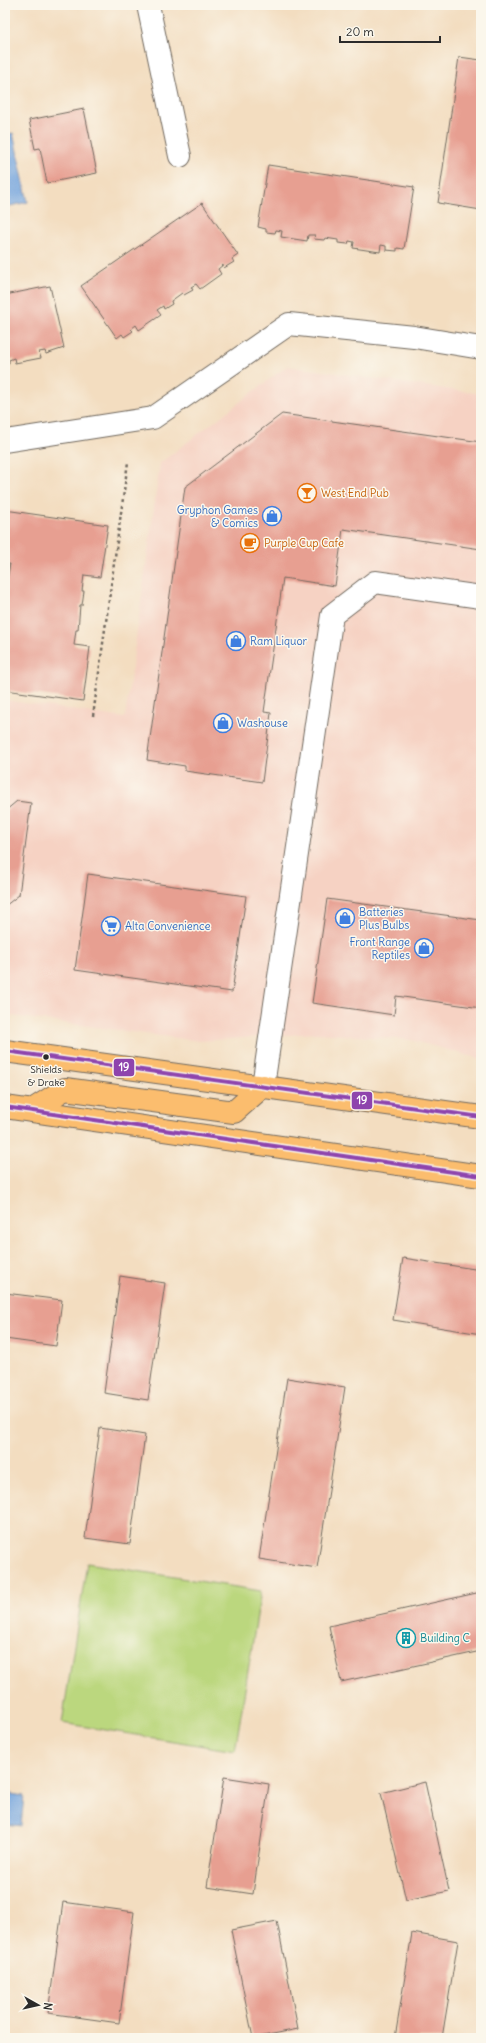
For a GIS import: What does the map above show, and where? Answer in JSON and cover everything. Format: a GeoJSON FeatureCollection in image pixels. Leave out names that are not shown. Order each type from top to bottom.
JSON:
{"type":"FeatureCollection","features":[{"type":"Feature","properties":{"kind":"main road"},"geometry":{"type":"LineString","coordinates":[[5,1051],[481,1117]]}},
{"type":"Feature","properties":{"kind":"main road"},"geometry":{"type":"LineString","coordinates":[[32,1110],[65,1089],[234,1112],[263,1086]]}},
{"type":"Feature","properties":{"kind":"main road"},"geometry":{"type":"LineString","coordinates":[[5,1107],[481,1176]]}},
{"type":"Feature","properties":{"kind":"lane"},"geometry":{"type":"LineString","coordinates":[[148,5],[180,156]]}},
{"type":"Feature","properties":{"kind":"lane"},"geometry":{"type":"LineString","coordinates":[[5,441],[153,418],[290,324],[414,337],[481,348]]}},
{"type":"Feature","properties":{"kind":"lane"},"geometry":{"type":"LineString","coordinates":[[263,1086],[332,615],[376,582],[481,597]]}},
{"type":"Feature","properties":{"kind":"path"},"geometry":{"type":"LineString","coordinates":[[93,716],[128,462]]}},
{"type":"Feature","properties":{"kind":"shaded area"},"geometry":{"type":"Polygon","coordinates":[[[287,366],[481,394],[481,1059],[411,1040],[317,1033],[199,1041],[5,1015],[5,700],[125,718],[160,463],[287,366]]]}},
{"type":"Feature","properties":{"kind":"green space"},"geometry":{"type":"Polygon","coordinates":[[[87,1563],[261,1591],[235,1751],[62,1723],[87,1563]]]}},
{"type":"Feature","properties":{"kind":"water"},"geometry":{"type":"Polygon","coordinates":[[[13,133],[28,202],[5,207],[5,135],[13,133]]]}},
{"type":"Feature","properties":{"kind":"water"},"geometry":{"type":"Polygon","coordinates":[[[5,1793],[24,1796],[21,1826],[5,1824],[5,1793]]]}},
{"type":"Feature","properties":{"kind":"building"},"geometry":{"type":"Polygon","coordinates":[[[459,57],[481,60],[481,210],[438,203],[459,57]]]}},
{"type":"Feature","properties":{"kind":"building"},"geometry":{"type":"Polygon","coordinates":[[[84,109],[97,173],[47,183],[40,148],[35,149],[29,120],[84,109]]]}},
{"type":"Feature","properties":{"kind":"building"},"geometry":{"type":"Polygon","coordinates":[[[268,165],[414,187],[404,249],[397,248],[397,251],[386,250],[386,246],[381,245],[380,252],[353,248],[354,242],[349,241],[348,244],[338,243],[338,240],[325,238],[324,240],[314,239],[315,235],[308,235],[307,241],[281,237],[282,231],[276,230],[275,233],[266,232],[266,229],[258,227],[268,165]]]}},
{"type":"Feature","properties":{"kind":"building"},"geometry":{"type":"Polygon","coordinates":[[[202,203],[238,255],[232,259],[234,262],[224,268],[223,265],[218,269],[221,274],[200,289],[196,284],[191,287],[193,290],[184,295],[182,293],[171,301],[172,304],[164,309],[163,306],[157,310],[161,315],[139,330],[136,325],[131,329],[133,331],[124,337],[122,334],[117,338],[81,286],[202,203]]]}},
{"type":"Feature","properties":{"kind":"building"},"geometry":{"type":"Polygon","coordinates":[[[50,286],[64,348],[46,354],[45,351],[39,352],[41,358],[15,363],[14,358],[9,360],[9,363],[5,364],[5,295],[50,286]]]}},
{"type":"Feature","properties":{"kind":"building"},"geometry":{"type":"Polygon","coordinates":[[[282,414],[481,442],[481,549],[343,529],[335,586],[283,578],[264,712],[271,713],[262,782],[185,771],[185,766],[147,760],[185,487],[282,414]]]}},
{"type":"Feature","properties":{"kind":"building"},"geometry":{"type":"Polygon","coordinates":[[[5,510],[108,525],[100,577],[84,575],[82,605],[80,605],[78,630],[76,630],[74,645],[90,647],[83,701],[5,690],[5,581],[7,580],[10,564],[5,564],[5,510]]]}},
{"type":"Feature","properties":{"kind":"building"},"geometry":{"type":"Polygon","coordinates":[[[17,801],[31,803],[19,895],[5,906],[5,811],[17,801]]]}},
{"type":"Feature","properties":{"kind":"building"},"geometry":{"type":"Polygon","coordinates":[[[88,874],[246,896],[232,992],[75,970],[88,874]]]}},
{"type":"Feature","properties":{"kind":"building"},"geometry":{"type":"Polygon","coordinates":[[[327,899],[481,920],[481,1008],[396,996],[394,1015],[312,1003],[327,899]]]}},
{"type":"Feature","properties":{"kind":"building"},"geometry":{"type":"Polygon","coordinates":[[[403,1258],[481,1270],[481,1334],[393,1320],[403,1258]]]}},
{"type":"Feature","properties":{"kind":"building"},"geometry":{"type":"Polygon","coordinates":[[[120,1276],[165,1283],[148,1400],[104,1393],[120,1276]]]}},
{"type":"Feature","properties":{"kind":"building"},"geometry":{"type":"Polygon","coordinates":[[[5,1293],[62,1300],[56,1346],[5,1339],[5,1293]]]}},
{"type":"Feature","properties":{"kind":"building"},"geometry":{"type":"Polygon","coordinates":[[[287,1378],[345,1387],[317,1568],[259,1559],[287,1378]]]}},
{"type":"Feature","properties":{"kind":"building"},"geometry":{"type":"Polygon","coordinates":[[[100,1428],[145,1435],[130,1544],[85,1538],[100,1428]]]}},
{"type":"Feature","properties":{"kind":"building","name":"Building C"},"geometry":{"type":"Polygon","coordinates":[[[481,1592],[481,1651],[341,1682],[329,1626],[481,1592]]]}},
{"type":"Feature","properties":{"kind":"building"},"geometry":{"type":"Polygon","coordinates":[[[224,1777],[269,1784],[253,1894],[207,1887],[224,1777]]]}},
{"type":"Feature","properties":{"kind":"building"},"geometry":{"type":"Polygon","coordinates":[[[425,1782],[449,1891],[406,1900],[381,1793],[425,1782]]]}},
{"type":"Feature","properties":{"kind":"building"},"geometry":{"type":"Polygon","coordinates":[[[63,1902],[134,1912],[119,2023],[48,2013],[63,1902]]]}},
{"type":"Feature","properties":{"kind":"building"},"geometry":{"type":"Polygon","coordinates":[[[277,1921],[298,2029],[253,2038],[231,1930],[277,1921]]]}},
{"type":"Feature","properties":{"kind":"building"},"geometry":{"type":"Polygon","coordinates":[[[412,1933],[458,1941],[442,2038],[395,2038],[412,1933]]]}},
{"type":"Feature","properties":{"kind":"transit line","name":"19"},"geometry":{"type":"LineString","coordinates":[[5,1051],[481,1117]]}},
{"type":"Feature","properties":{"kind":"transit line","name":"19"},"geometry":{"type":"LineString","coordinates":[[5,1107],[481,1176]]}},
{"type":"Feature","properties":{"kind":"place","name":"West End Pub"},"geometry":{"type":"Point","coordinates":[307,493]}},
{"type":"Feature","properties":{"kind":"place","name":"Gryphon Games & Comics"},"geometry":{"type":"Point","coordinates":[272,516]}},
{"type":"Feature","properties":{"kind":"place","name":"Purple Cup Cafe"},"geometry":{"type":"Point","coordinates":[250,543]}},
{"type":"Feature","properties":{"kind":"place","name":"Ram Liquor"},"geometry":{"type":"Point","coordinates":[236,641]}},
{"type":"Feature","properties":{"kind":"place","name":"Washouse"},"geometry":{"type":"Point","coordinates":[223,723]}},
{"type":"Feature","properties":{"kind":"place","name":"Batteries Plus Bulbs"},"geometry":{"type":"Point","coordinates":[345,918]}},
{"type":"Feature","properties":{"kind":"place","name":"Alta Convenience"},"geometry":{"type":"Point","coordinates":[111,926]}},
{"type":"Feature","properties":{"kind":"place","name":"Front Range Reptiles"},"geometry":{"type":"Point","coordinates":[424,948]}},
{"type":"Feature","properties":{"kind":"place","name":"Shields & Drake"},"geometry":{"type":"Point","coordinates":[46,1057]}},
{"type":"Feature","properties":{"kind":"place","name":"Building C"},"geometry":{"type":"Point","coordinates":[406,1638]}}]}
